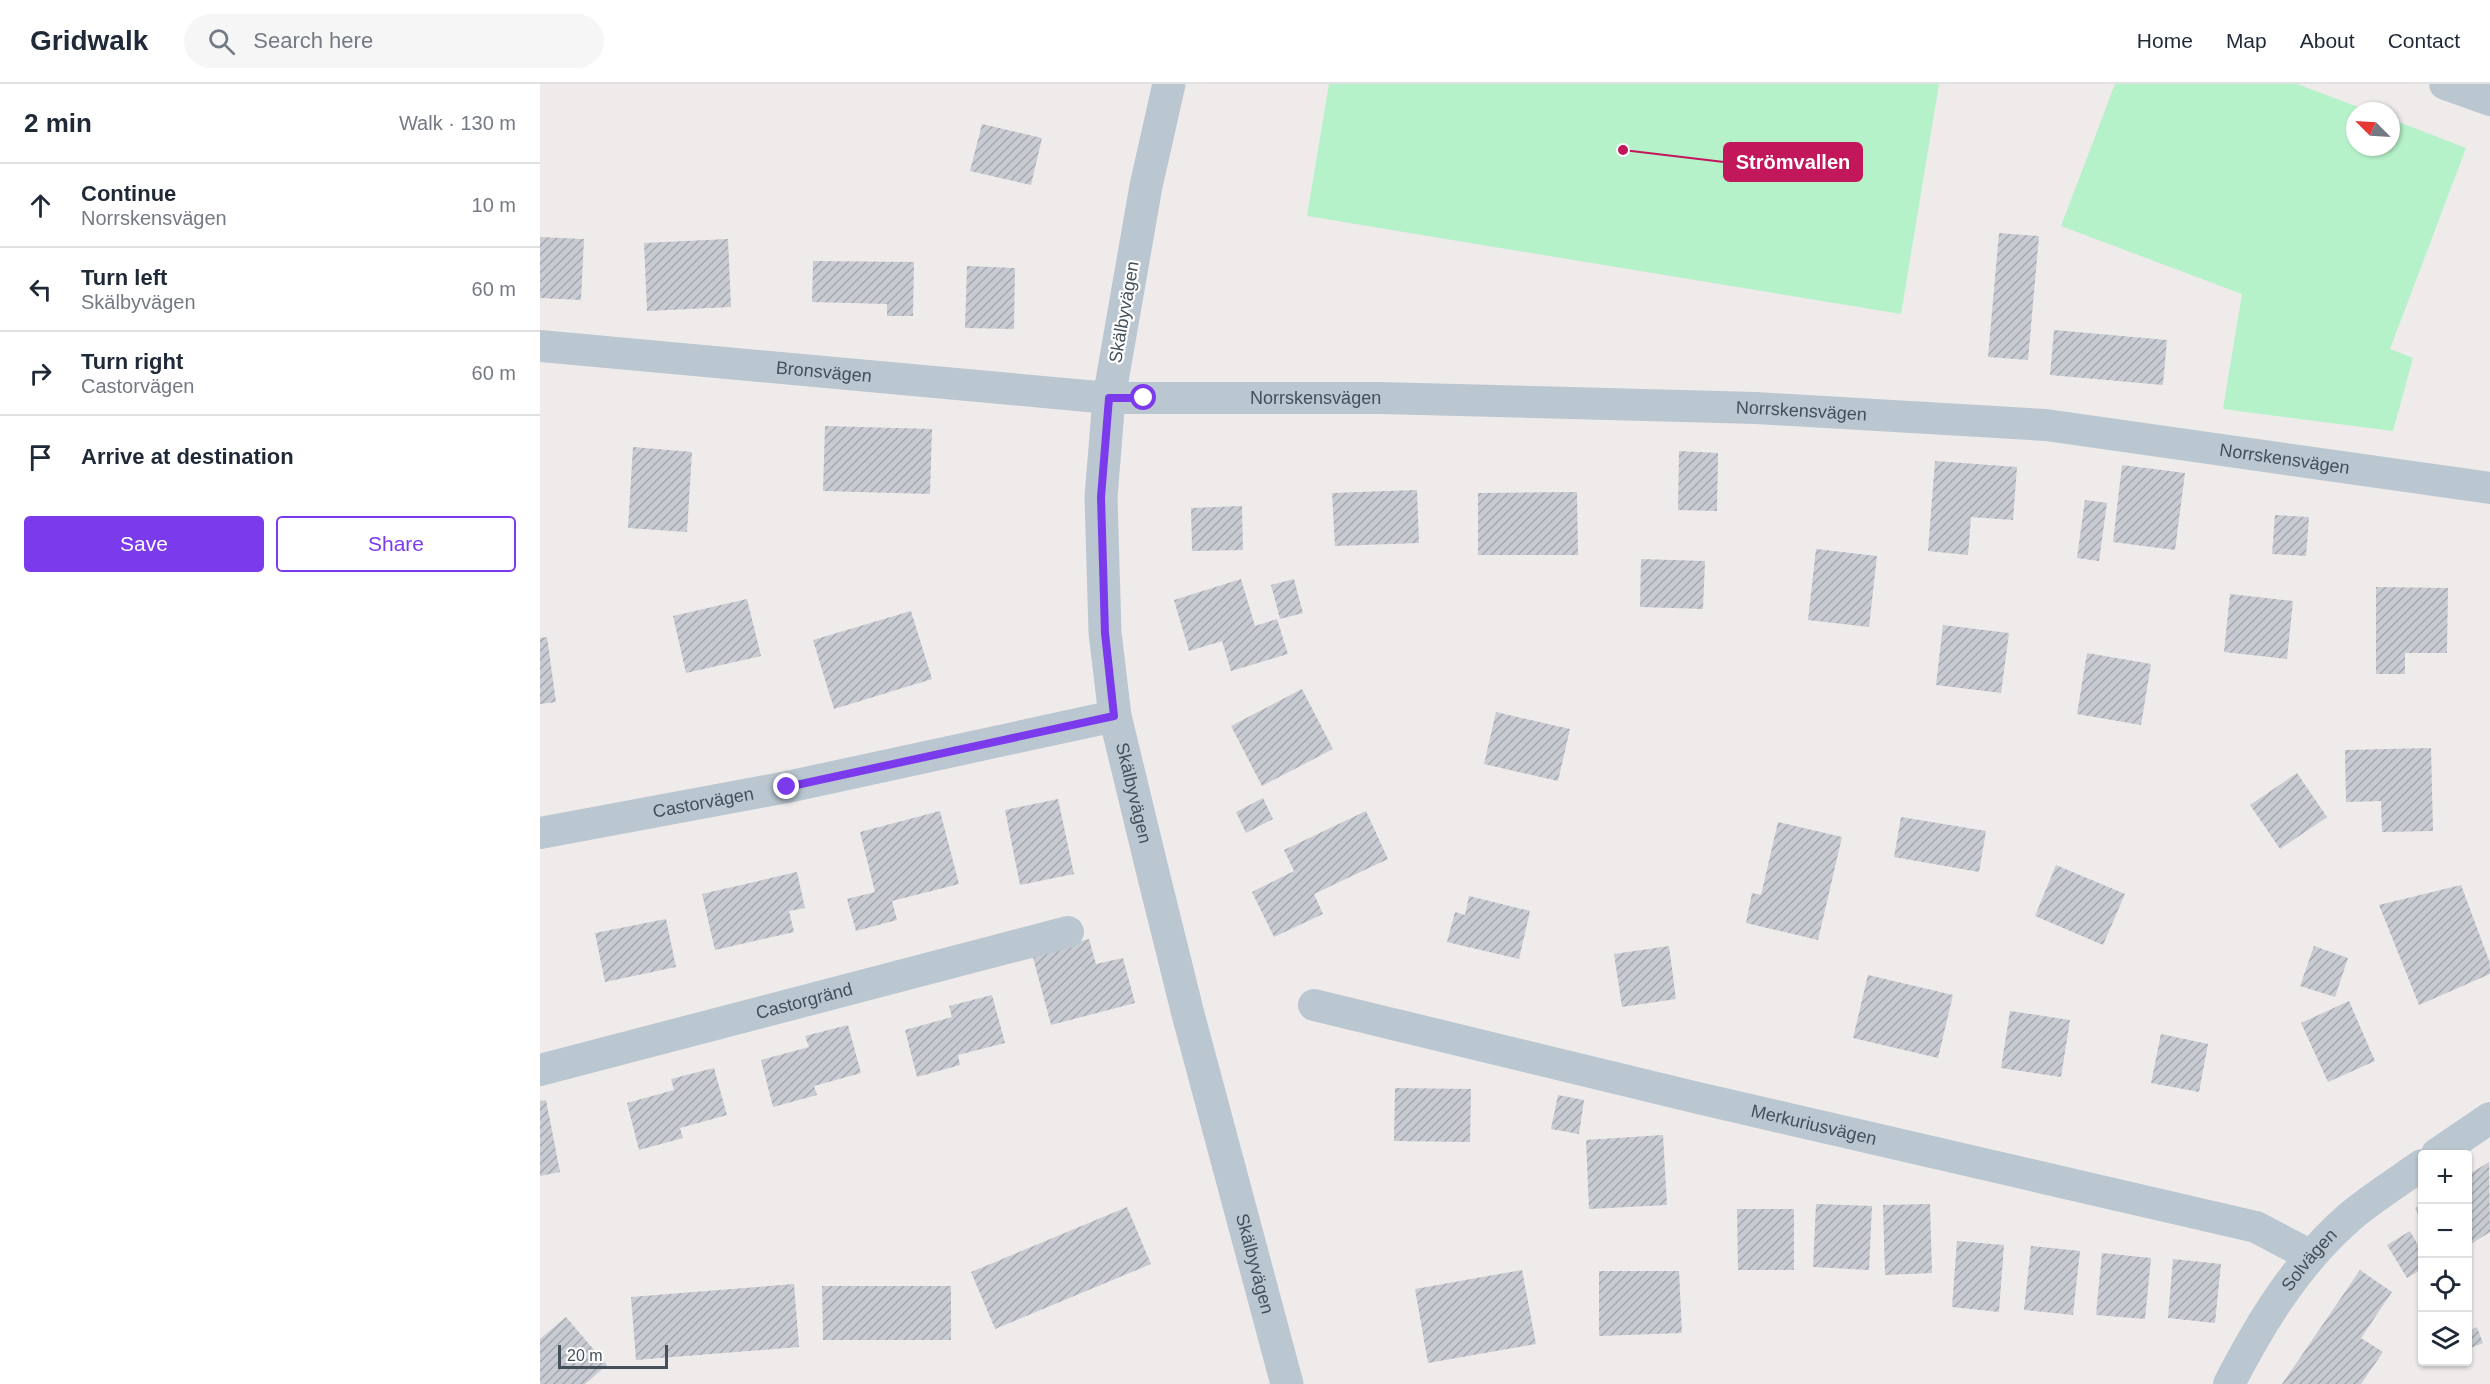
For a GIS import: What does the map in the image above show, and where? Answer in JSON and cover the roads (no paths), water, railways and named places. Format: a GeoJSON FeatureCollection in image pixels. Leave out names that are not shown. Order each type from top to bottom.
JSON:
{"type":"FeatureCollection","features":[{"type":"Feature","properties":{"kind":"street","name":"Skälbyvägen"},"geometry":{"type":"LineString","coordinates":[[1169,84],[1146,186],[1109,398],[1101,497],[1105,633],[1114,716],[1188,1014],[1287,1384]]}},
{"type":"Feature","properties":{"kind":"street"},"geometry":{"type":"LineString","coordinates":[[2445,84],[2490,100]]}},
{"type":"Feature","properties":{"kind":"street","name":"Bronsvägen"},"geometry":{"type":"LineString","coordinates":[[540,346],[1109,398]]}},
{"type":"Feature","properties":{"kind":"street","name":"Norrskensvägen"},"geometry":{"type":"LineString","coordinates":[[1109,398],[1381,398],[1756,408],[2046,425],[2490,488]]}},
{"type":"Feature","properties":{"kind":"street","name":"Castorvägen"},"geometry":{"type":"LineString","coordinates":[[540,833],[787,787],[1114,716]]}},
{"type":"Feature","properties":{"kind":"street","name":"Castorgränd"},"geometry":{"type":"LineString","coordinates":[[540,1070],[1068,932]]}},
{"type":"Feature","properties":{"kind":"street","name":"Merkuriusvägen"},"geometry":{"type":"LineString","coordinates":[[1314,1005],[1698,1098],[2256,1227],[2311,1256]]}},
{"type":"Feature","properties":{"kind":"street"},"geometry":{"type":"LineString","coordinates":[[2444,1150],[2490,1118]]}},
{"type":"Feature","properties":{"kind":"street","name":"Solvägen"},"geometry":{"type":"LineString","coordinates":[[2229,1384],[2258,1329],[2311,1256],[2352,1215],[2418,1168]]}},
{"type":"Feature","properties":{"kind":"place","name":"Strömvallen"},"geometry":{"type":"Point","coordinates":[1623,150]}}]}
